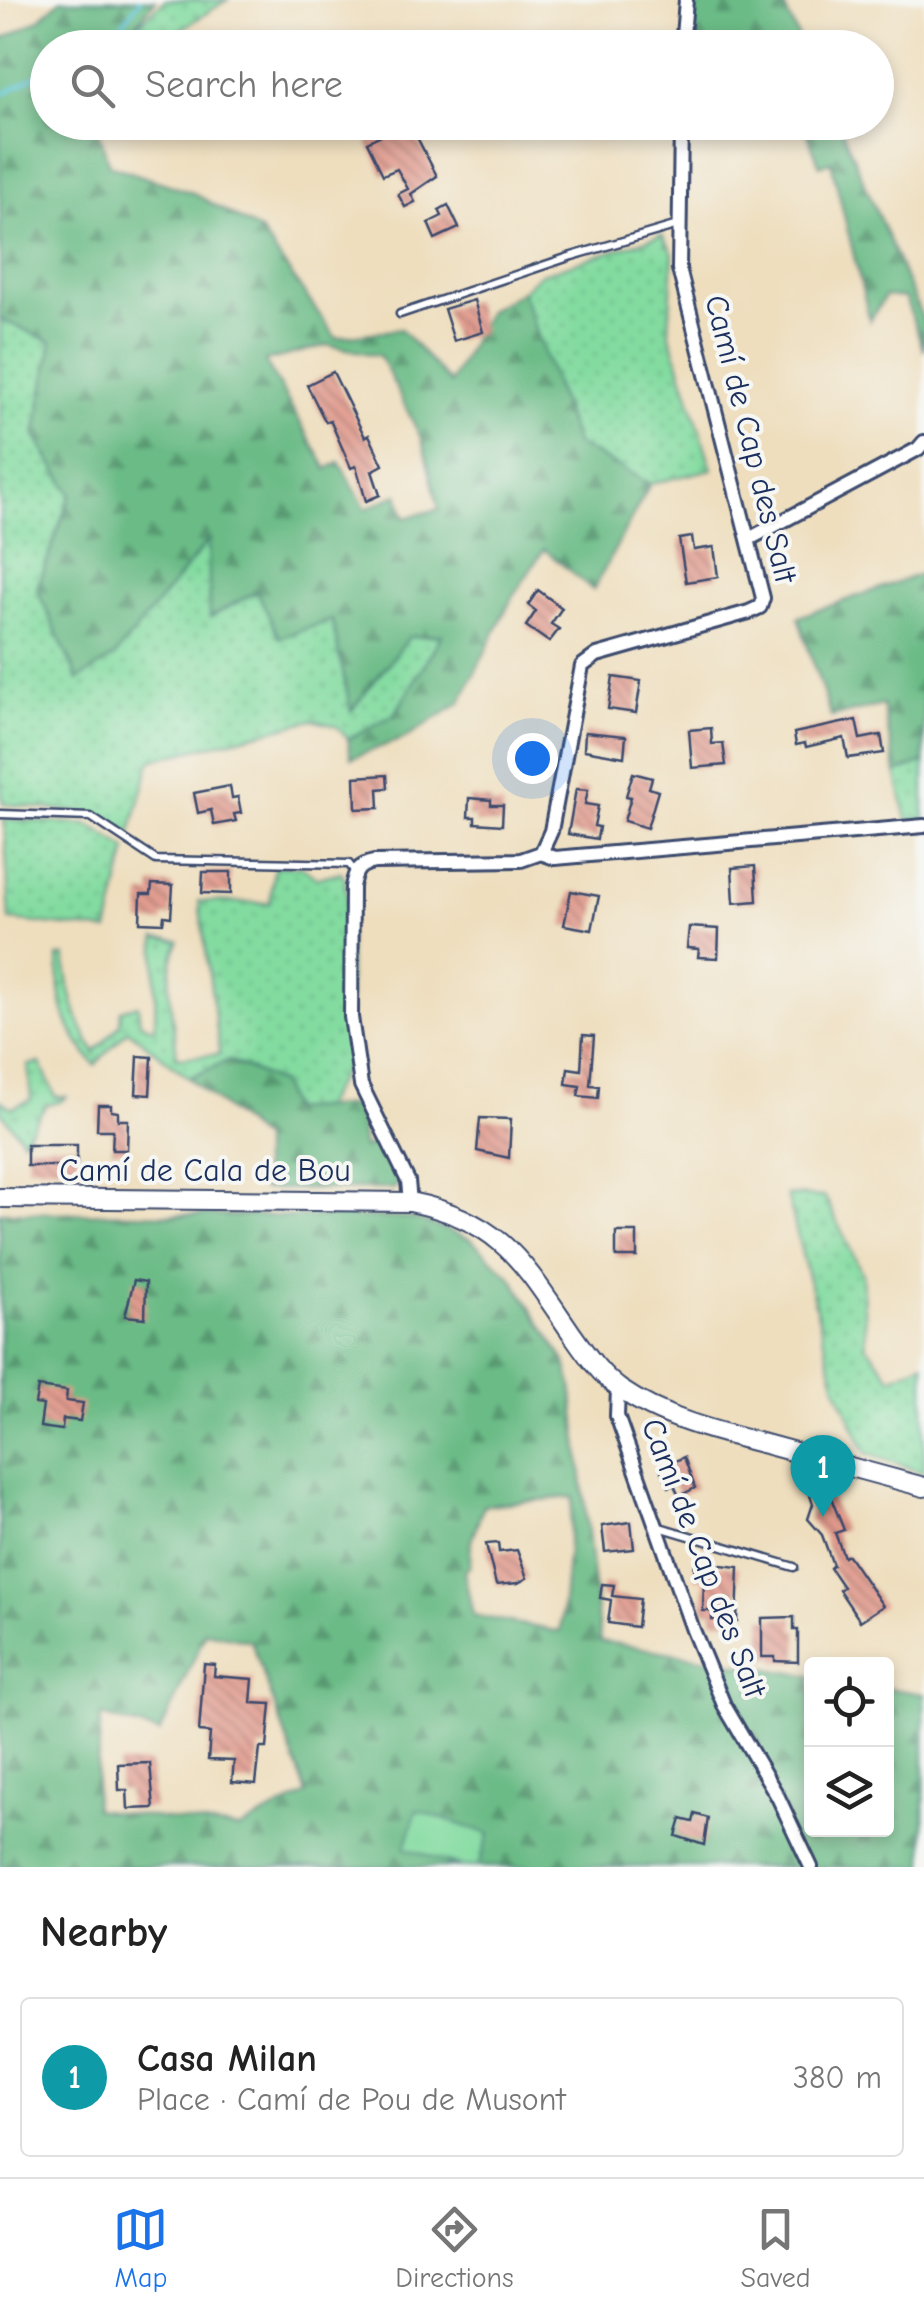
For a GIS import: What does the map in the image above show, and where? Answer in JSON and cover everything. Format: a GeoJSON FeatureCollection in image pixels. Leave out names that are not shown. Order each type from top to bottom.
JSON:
{"type":"FeatureCollection","features":[{"type":"Feature","properties":{"kind":"street"},"geometry":{"type":"LineString","coordinates":[[684,30],[686,0]]}},
{"type":"Feature","properties":{"kind":"street","name":"Camí de Cap des Salt"},"geometry":{"type":"LineString","coordinates":[[541,853],[551,831],[582,666],[597,655],[760,607],[762,587],[679,269],[681,140]]}},
{"type":"Feature","properties":{"kind":"street"},"geometry":{"type":"LineString","coordinates":[[749,539],[918,449],[924,442]]}},
{"type":"Feature","properties":{"kind":"street"},"geometry":{"type":"LineString","coordinates":[[410,1202],[408,1181],[361,1086],[352,1016],[352,886],[355,872],[363,864],[521,860],[541,853],[555,858],[924,826]]}},
{"type":"Feature","properties":{"kind":"street","name":"Camí de Cala de Bou"},"geometry":{"type":"LineString","coordinates":[[0,1198],[410,1202]]}},
{"type":"Feature","properties":{"kind":"street","name":"Camí de Cap des Salt"},"geometry":{"type":"LineString","coordinates":[[410,1202],[460,1216],[518,1256],[586,1354],[618,1388],[617,1416],[693,1630],[724,1705],[778,1797],[811,1867]]}},
{"type":"Feature","properties":{"kind":"street"},"geometry":{"type":"LineString","coordinates":[[618,1388],[663,1412],[717,1431],[924,1487]]}},
{"type":"Feature","properties":{"kind":"lane"},"geometry":{"type":"LineString","coordinates":[[400,314],[572,256],[680,225]]}},
{"type":"Feature","properties":{"kind":"lane"},"geometry":{"type":"LineString","coordinates":[[0,814],[91,817],[156,860],[349,864],[355,872]]}},
{"type":"Feature","properties":{"kind":"lane"},"geometry":{"type":"LineString","coordinates":[[656,1526],[794,1567]]}},
{"type":"Feature","properties":{"kind":"green space"},"geometry":{"type":"Polygon","coordinates":[[[60,0],[155,0],[133,30],[30,30],[30,140],[101,140],[109,165],[193,193],[260,231],[336,338],[401,329],[450,383],[488,311],[522,291],[576,444],[650,484],[593,590],[544,549],[511,600],[460,703],[405,738],[351,758],[348,739],[395,714],[442,635],[409,637],[351,711],[332,620],[279,638],[257,591],[210,617],[208,541],[114,657],[78,680],[37,589],[71,494],[35,436],[52,342],[0,319],[0,41],[40,19],[60,0]],[[328,345],[265,361],[327,469],[339,462],[366,509],[398,494],[405,518],[439,509],[422,440],[380,356],[328,345]]]}},
{"type":"Feature","properties":{"kind":"green space"},"geometry":{"type":"Polygon","coordinates":[[[165,0],[227,0],[180,30],[133,29],[165,0]]]}},
{"type":"Feature","properties":{"kind":"green space"},"geometry":{"type":"Polygon","coordinates":[[[701,0],[781,0],[795,30],[693,30],[701,0]]]}},
{"type":"Feature","properties":{"kind":"green space"},"geometry":{"type":"Polygon","coordinates":[[[810,140],[846,140],[924,322],[924,351],[905,298],[885,296],[870,321],[831,162],[820,166],[810,140]]]}},
{"type":"Feature","properties":{"kind":"green space"},"geometry":{"type":"Polygon","coordinates":[[[662,235],[673,253],[669,332],[712,469],[650,484],[576,444],[522,291],[540,274],[662,235]]]}},
{"type":"Feature","properties":{"kind":"green space"},"geometry":{"type":"Polygon","coordinates":[[[0,319],[52,341],[35,436],[71,493],[37,589],[114,657],[208,540],[211,617],[258,591],[332,620],[352,709],[409,637],[442,634],[395,714],[348,739],[336,726],[313,720],[151,760],[130,836],[96,814],[3,804],[0,319]]]}},
{"type":"Feature","properties":{"kind":"green space"},"geometry":{"type":"Polygon","coordinates":[[[921,574],[924,762],[896,773],[883,705],[831,717],[798,617],[921,574]]]}},
{"type":"Feature","properties":{"kind":"green space"},"geometry":{"type":"Polygon","coordinates":[[[924,762],[924,819],[907,820],[896,773],[924,762]]]}},
{"type":"Feature","properties":{"kind":"green space"},"geometry":{"type":"Polygon","coordinates":[[[4,819],[89,825],[127,849],[108,931],[10,920],[4,819]]]}},
{"type":"Feature","properties":{"kind":"green space"},"geometry":{"type":"Polygon","coordinates":[[[301,866],[317,878],[341,872],[349,921],[349,1061],[322,1109],[291,1110],[280,1083],[229,1060],[189,1078],[128,1030],[95,1065],[69,1027],[58,957],[65,956],[74,1006],[95,1052],[120,1024],[121,1010],[138,1005],[140,1023],[155,1029],[156,938],[179,941],[170,984],[177,1058],[220,1054],[199,901],[270,903],[274,867],[301,866]]]}},
{"type":"Feature","properties":{"kind":"green space"},"geometry":{"type":"Polygon","coordinates":[[[229,1060],[280,1083],[291,1110],[353,1105],[360,1121],[363,1148],[380,1140],[400,1183],[393,1189],[262,1189],[262,1139],[189,1078],[229,1060]]]}},
{"type":"Feature","properties":{"kind":"green space"},"geometry":{"type":"Polygon","coordinates":[[[40,1063],[56,1097],[66,1097],[46,1105],[23,1140],[0,1111],[0,1100],[12,1108],[31,1100],[28,1065],[40,1063]]]}},
{"type":"Feature","properties":{"kind":"green space"},"geometry":{"type":"Polygon","coordinates":[[[787,1195],[825,1197],[862,1273],[866,1345],[891,1378],[924,1363],[924,1473],[866,1453],[836,1387],[787,1195]]]}},
{"type":"Feature","properties":{"kind":"green space"},"geometry":{"type":"Polygon","coordinates":[[[0,1212],[405,1218],[471,1239],[512,1278],[566,1363],[572,1385],[600,1641],[804,1675],[804,1837],[894,1837],[894,1689],[924,1694],[924,1867],[478,1867],[489,1834],[418,1811],[405,1848],[462,1867],[0,1867],[0,1212]],[[573,1497],[484,1505],[471,1541],[470,1566],[464,1572],[473,1615],[560,1632],[573,1497]],[[206,1632],[160,1733],[101,1716],[94,1809],[239,1829],[307,1794],[251,1641],[206,1632]]]}},
{"type":"Feature","properties":{"kind":"green space"},"geometry":{"type":"Polygon","coordinates":[[[417,1810],[489,1834],[478,1867],[462,1867],[405,1848],[417,1810]]]}},
{"type":"Feature","properties":{"kind":"building"},"geometry":{"type":"Polygon","coordinates":[[[418,140],[437,176],[411,194],[415,202],[405,207],[398,194],[408,189],[397,169],[383,175],[367,142],[418,140]]]}},
{"type":"Feature","properties":{"kind":"building"},"geometry":{"type":"Polygon","coordinates":[[[448,205],[459,228],[435,239],[428,223],[442,216],[439,210],[448,205]]]}},
{"type":"Feature","properties":{"kind":"building"},"geometry":{"type":"Polygon","coordinates":[[[474,300],[483,332],[454,341],[444,309],[474,300]]]}},
{"type":"Feature","properties":{"kind":"building"},"geometry":{"type":"Polygon","coordinates":[[[333,372],[383,465],[372,471],[380,495],[366,501],[356,466],[351,468],[330,420],[326,422],[307,385],[333,372]]]}},
{"type":"Feature","properties":{"kind":"building"},"geometry":{"type":"Polygon","coordinates":[[[692,537],[694,550],[714,547],[718,577],[686,582],[679,539],[692,537]]]}},
{"type":"Feature","properties":{"kind":"building"},"geometry":{"type":"Polygon","coordinates":[[[538,590],[562,608],[551,624],[559,629],[549,642],[526,626],[536,611],[528,605],[538,590]]]}},
{"type":"Feature","properties":{"kind":"building"},"geometry":{"type":"Polygon","coordinates":[[[613,677],[641,681],[636,713],[608,709],[613,677]]]}},
{"type":"Feature","properties":{"kind":"building"},"geometry":{"type":"Polygon","coordinates":[[[856,720],[860,739],[881,735],[884,753],[848,758],[844,738],[806,747],[805,743],[796,745],[794,733],[856,720]]]}},
{"type":"Feature","properties":{"kind":"building"},"geometry":{"type":"Polygon","coordinates":[[[711,728],[712,744],[723,743],[726,765],[692,768],[689,730],[711,728]]]}},
{"type":"Feature","properties":{"kind":"building"},"geometry":{"type":"Polygon","coordinates":[[[585,732],[626,736],[624,757],[584,750],[585,732]]]}},
{"type":"Feature","properties":{"kind":"building"},"geometry":{"type":"Polygon","coordinates":[[[633,773],[652,778],[649,788],[658,791],[647,828],[624,821],[633,773]]]}},
{"type":"Feature","properties":{"kind":"building"},"geometry":{"type":"Polygon","coordinates":[[[387,775],[388,788],[378,789],[379,808],[356,809],[355,777],[387,775]]]}},
{"type":"Feature","properties":{"kind":"building"},"geometry":{"type":"Polygon","coordinates":[[[230,786],[232,798],[238,797],[241,813],[234,814],[236,821],[214,825],[211,810],[198,813],[194,793],[230,786]]]}},
{"type":"Feature","properties":{"kind":"building"},"geometry":{"type":"Polygon","coordinates":[[[576,789],[588,790],[585,804],[598,806],[594,826],[599,827],[597,839],[568,834],[576,789]]]}},
{"type":"Feature","properties":{"kind":"building"},"geometry":{"type":"Polygon","coordinates":[[[469,798],[503,805],[502,825],[475,823],[475,817],[468,817],[469,798]]]}},
{"type":"Feature","properties":{"kind":"building"},"geometry":{"type":"Polygon","coordinates":[[[755,866],[757,901],[734,903],[732,868],[755,866]]]}},
{"type":"Feature","properties":{"kind":"building"},"geometry":{"type":"Polygon","coordinates":[[[203,872],[231,872],[231,894],[202,893],[203,872]]]}},
{"type":"Feature","properties":{"kind":"building"},"geometry":{"type":"Polygon","coordinates":[[[152,884],[173,885],[171,917],[164,916],[163,923],[140,922],[141,894],[151,894],[152,884]]]}},
{"type":"Feature","properties":{"kind":"building"},"geometry":{"type":"Polygon","coordinates":[[[571,891],[599,896],[592,930],[564,925],[571,891]]]}},
{"type":"Feature","properties":{"kind":"building"},"geometry":{"type":"Polygon","coordinates":[[[689,927],[719,929],[718,958],[698,957],[699,949],[687,948],[689,927]]]}},
{"type":"Feature","properties":{"kind":"building"},"geometry":{"type":"Polygon","coordinates":[[[583,1035],[594,1036],[590,1085],[599,1086],[598,1098],[578,1096],[580,1086],[566,1084],[568,1068],[581,1070],[583,1035]]]}},
{"type":"Feature","properties":{"kind":"building"},"geometry":{"type":"Polygon","coordinates":[[[138,1056],[152,1057],[150,1095],[136,1094],[138,1056]]]}},
{"type":"Feature","properties":{"kind":"building"},"geometry":{"type":"Polygon","coordinates":[[[98,1105],[111,1105],[111,1111],[118,1112],[118,1120],[128,1120],[127,1150],[112,1150],[113,1130],[97,1130],[98,1105]]]}},
{"type":"Feature","properties":{"kind":"building"},"geometry":{"type":"Polygon","coordinates":[[[480,1118],[511,1119],[509,1158],[477,1151],[480,1118]]]}},
{"type":"Feature","properties":{"kind":"building"},"geometry":{"type":"Polygon","coordinates":[[[27,1145],[77,1145],[77,1166],[27,1166],[27,1145]]]}},
{"type":"Feature","properties":{"kind":"building"},"geometry":{"type":"Polygon","coordinates":[[[616,1232],[637,1232],[637,1257],[616,1257],[616,1232]]]}},
{"type":"Feature","properties":{"kind":"building"},"geometry":{"type":"Polygon","coordinates":[[[134,1280],[146,1282],[145,1318],[125,1316],[134,1280]]]}},
{"type":"Feature","properties":{"kind":"building"},"geometry":{"type":"Polygon","coordinates":[[[38,1387],[67,1391],[66,1401],[83,1403],[80,1421],[63,1419],[62,1430],[40,1427],[43,1405],[35,1404],[38,1387]]]}},
{"type":"Feature","properties":{"kind":"building"},"geometry":{"type":"Polygon","coordinates":[[[684,1457],[695,1488],[679,1496],[674,1485],[669,1487],[660,1468],[684,1457]]]}},
{"type":"Feature","properties":{"kind":"building"},"geometry":{"type":"Polygon","coordinates":[[[821,1481],[844,1530],[835,1533],[844,1557],[848,1555],[883,1606],[860,1621],[839,1590],[843,1587],[830,1568],[833,1565],[822,1535],[808,1519],[813,1504],[807,1486],[821,1481]]]}},
{"type":"Feature","properties":{"kind":"building"},"geometry":{"type":"Polygon","coordinates":[[[631,1522],[634,1549],[605,1552],[602,1526],[631,1522]]]}},
{"type":"Feature","properties":{"kind":"building"},"geometry":{"type":"Polygon","coordinates":[[[498,1543],[499,1552],[517,1550],[527,1578],[496,1585],[486,1544],[498,1543]]]}},
{"type":"Feature","properties":{"kind":"building"},"geometry":{"type":"Polygon","coordinates":[[[695,1562],[739,1567],[737,1621],[712,1620],[712,1611],[703,1611],[704,1579],[694,1578],[695,1562]]]}},
{"type":"Feature","properties":{"kind":"building"},"geometry":{"type":"Polygon","coordinates":[[[602,1584],[614,1585],[612,1596],[640,1599],[637,1627],[608,1623],[611,1600],[600,1598],[602,1584]]]}},
{"type":"Feature","properties":{"kind":"building"},"geometry":{"type":"Polygon","coordinates":[[[794,1617],[798,1662],[762,1657],[762,1618],[794,1617]]]}},
{"type":"Feature","properties":{"kind":"building"},"geometry":{"type":"Polygon","coordinates":[[[204,1664],[215,1665],[214,1676],[253,1679],[251,1703],[271,1704],[267,1748],[260,1748],[256,1784],[232,1782],[234,1761],[208,1760],[210,1733],[199,1732],[204,1664]]]}},
{"type":"Feature","properties":{"kind":"building"},"geometry":{"type":"Polygon","coordinates":[[[150,1763],[154,1808],[128,1809],[127,1790],[119,1790],[118,1764],[150,1763]]]}},
{"type":"Feature","properties":{"kind":"building"},"geometry":{"type":"Polygon","coordinates":[[[695,1814],[708,1818],[704,1845],[676,1836],[681,1819],[693,1822],[695,1814]]]}},
{"type":"Feature","properties":{"kind":"waterway"},"geometry":{"type":"LineString","coordinates":[[118,30],[140,0]]}},
{"type":"Feature","properties":{"kind":"waterway"},"geometry":{"type":"LineString","coordinates":[[0,96],[30,79]]}},
{"type":"Feature","properties":{"kind":"place","name":"Casa Milan"},"geometry":{"type":"Point","coordinates":[823,1517]}}]}
